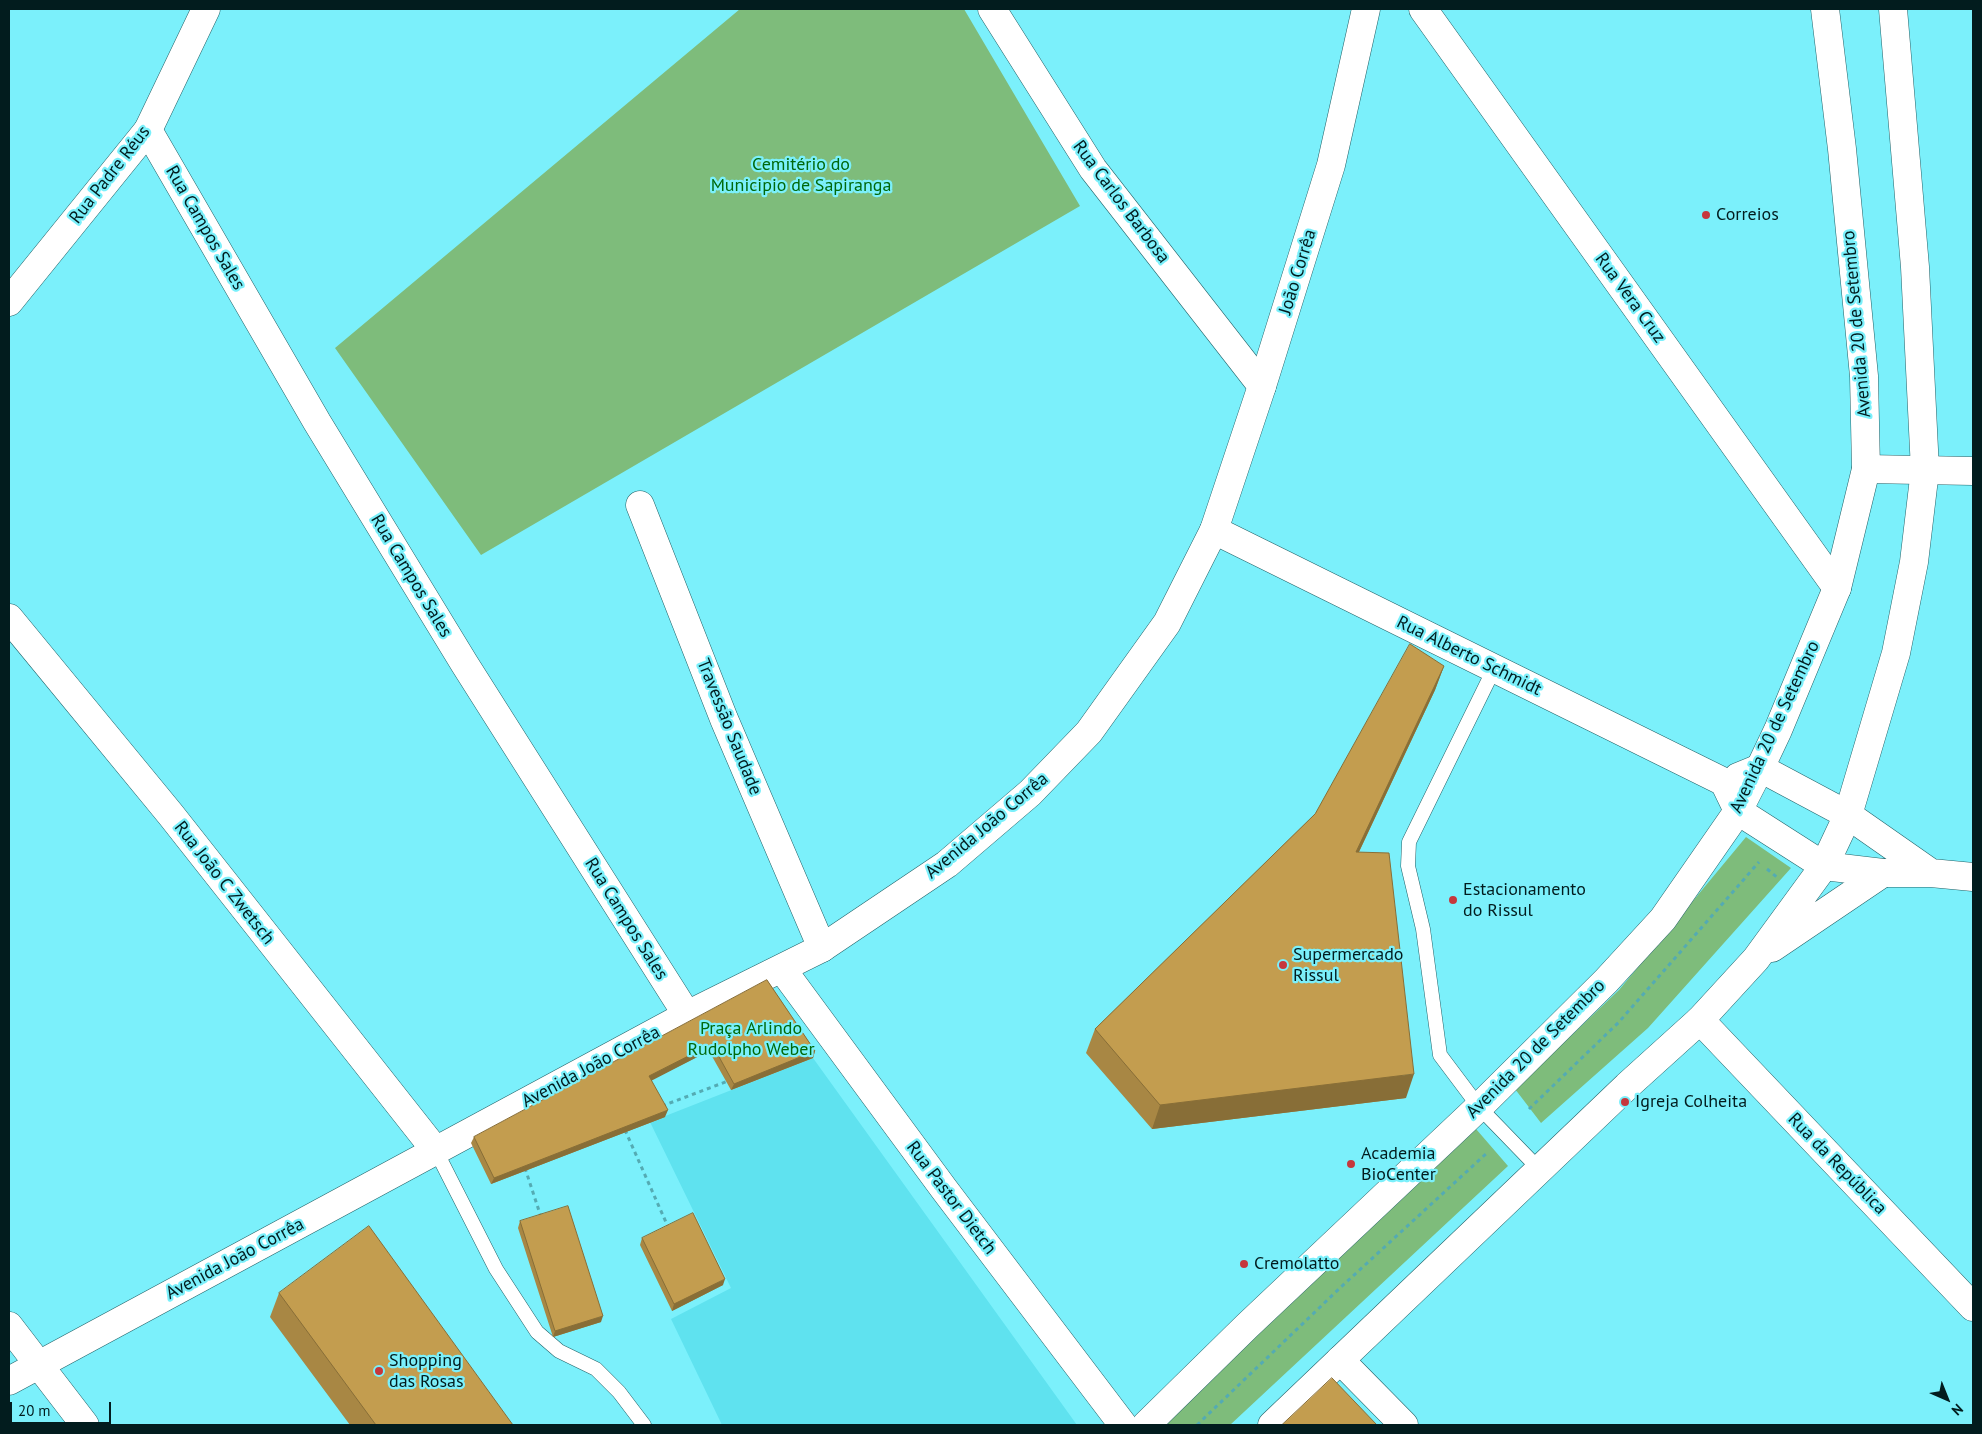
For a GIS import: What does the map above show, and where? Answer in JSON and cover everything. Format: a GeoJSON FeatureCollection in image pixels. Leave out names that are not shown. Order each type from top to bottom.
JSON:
{"type":"FeatureCollection","features":[{"type":"Feature","properties":{"kind":"street","name":"Rua Padre Réus"},"geometry":{"type":"LineString","coordinates":[[9,302],[148,130],[206,9]]}},
{"type":"Feature","properties":{"kind":"street","name":"Rua Carlos Barbosa"},"geometry":{"type":"LineString","coordinates":[[992,9],[1093,169],[1262,386]]}},
{"type":"Feature","properties":{"kind":"street","name":"João Corrêa"},"geometry":{"type":"LineString","coordinates":[[1214,530],[1262,386],[1331,165],[1366,9]]}},
{"type":"Feature","properties":{"kind":"street","name":"Rua Vera Cruz"},"geometry":{"type":"LineString","coordinates":[[1423,9],[1837,588]]}},
{"type":"Feature","properties":{"kind":"street","name":"Avenida 20 de Setembro"},"geometry":{"type":"LineString","coordinates":[[1146,1425],[1247,1326],[1479,1106],[1606,981],[1663,919],[1738,811],[1760,768],[1778,730],[1837,588],[1866,469],[1864,376],[1842,149],[1825,9]]}},
{"type":"Feature","properties":{"kind":"street"},"geometry":{"type":"LineString","coordinates":[[1272,1425],[1627,1086],[1700,1020],[1756,958],[1824,866],[1848,815],[1896,653],[1914,562],[1925,470],[1915,267],[1893,9]]}},
{"type":"Feature","properties":{"kind":"street","name":"Rua Campos Sales"},"geometry":{"type":"LineString","coordinates":[[148,130],[322,430],[464,663],[687,1015]]}},
{"type":"Feature","properties":{"kind":"street"},"geometry":{"type":"LineString","coordinates":[[1866,469],[1973,472]]}},
{"type":"Feature","properties":{"kind":"street","name":"Travessão Saudade"},"geometry":{"type":"LineString","coordinates":[[640,505],[724,719],[822,948]]}},
{"type":"Feature","properties":{"kind":"street","name":"Avenida João Corrêa"},"geometry":{"type":"LineString","coordinates":[[9,1381],[687,1015],[822,948],[948,864],[1030,794],[1089,732],[1167,623],[1214,530]]}},
{"type":"Feature","properties":{"kind":"street","name":"Rua Alberto Schmidt"},"geometry":{"type":"LineString","coordinates":[[1214,530],[1724,782]]}},
{"type":"Feature","properties":{"kind":"street","name":"Rua João C Zwetsch"},"geometry":{"type":"LineString","coordinates":[[9,618],[171,815],[436,1151]]}},
{"type":"Feature","properties":{"kind":"street"},"geometry":{"type":"LineString","coordinates":[[1931,873],[1848,815],[1760,768],[1724,782],[1738,811],[1824,866],[1883,873],[1931,873],[1973,877]]}},
{"type":"Feature","properties":{"kind":"street"},"geometry":{"type":"LineString","coordinates":[[1756,958],[1883,873]]}},
{"type":"Feature","properties":{"kind":"street","name":"Rua Pastor Dietch"},"geometry":{"type":"LineString","coordinates":[[782,969],[944,1190],[1123,1425]]}},
{"type":"Feature","properties":{"kind":"street","name":"Rua da República"},"geometry":{"type":"LineString","coordinates":[[1700,1020],[1973,1307]]}},
{"type":"Feature","properties":{"kind":"street"},"geometry":{"type":"LineString","coordinates":[[9,1326],[85,1425]]}},
{"type":"Feature","properties":{"kind":"street"},"geometry":{"type":"LineString","coordinates":[[1340,1360],[1404,1425]]}},
{"type":"Feature","properties":{"kind":"lane"},"geometry":{"type":"LineString","coordinates":[[1494,669],[1409,842],[1408,866],[1423,929],[1440,1055],[1479,1106],[1540,1170]]}},
{"type":"Feature","properties":{"kind":"lane"},"geometry":{"type":"LineString","coordinates":[[436,1151],[496,1269],[537,1332],[560,1351],[596,1369],[619,1392],[644,1425]]}},
{"type":"Feature","properties":{"kind":"path"},"geometry":{"type":"LineString","coordinates":[[1530,1109],[1619,1022],[1759,862],[1780,880]]}},
{"type":"Feature","properties":{"kind":"path"},"geometry":{"type":"LineString","coordinates":[[657,1108],[729,1080]]}},
{"type":"Feature","properties":{"kind":"path"},"geometry":{"type":"LineString","coordinates":[[623,1127],[670,1230]]}},
{"type":"Feature","properties":{"kind":"path"},"geometry":{"type":"LineString","coordinates":[[1197,1425],[1341,1287],[1492,1148]]}},
{"type":"Feature","properties":{"kind":"path"},"geometry":{"type":"LineString","coordinates":[[524,1165],[542,1220]]}},
{"type":"Feature","properties":{"kind":"shaded area"},"geometry":{"type":"Polygon","coordinates":[[[813,1058],[1077,1425],[722,1425],[671,1319],[731,1288],[650,1122],[813,1058]]]}},
{"type":"Feature","properties":{"kind":"green space","name":"Cemitério do Municipio de Sapiranga"},"geometry":{"type":"Polygon","coordinates":[[[740,9],[964,9],[1080,206],[481,555],[335,348],[740,9]]]}},
{"type":"Feature","properties":{"kind":"green space"},"geometry":{"type":"Polygon","coordinates":[[[1746,837],[1791,868],[1648,1028],[1541,1123],[1515,1089],[1619,990],[1746,837]]]}},
{"type":"Feature","properties":{"kind":"green space"},"geometry":{"type":"Polygon","coordinates":[[[1470,1122],[1508,1166],[1230,1425],[1158,1425],[1470,1122]]]}},
{"type":"Feature","properties":{"kind":"building","name":"Supermercado Rissul"},"geometry":{"type":"Polygon","coordinates":[[[1410,644],[1444,666],[1356,852],[1389,853],[1414,1074],[1160,1105],[1095,1029],[1315,814],[1410,644]]]}},
{"type":"Feature","properties":{"kind":"building","name":"Praça Arlindo Rudolpho Weber"},"geometry":{"type":"Polygon","coordinates":[[[767,980],[815,1051],[734,1084],[712,1044],[649,1076],[668,1110],[494,1178],[474,1137],[767,980]]]}},
{"type":"Feature","properties":{"kind":"building"},"geometry":{"type":"Polygon","coordinates":[[[568,1206],[603,1316],[555,1331],[520,1221],[568,1206]]]}},
{"type":"Feature","properties":{"kind":"building"},"geometry":{"type":"Polygon","coordinates":[[[693,1213],[725,1279],[674,1304],[642,1238],[693,1213]]]}},
{"type":"Feature","properties":{"kind":"building","name":"Shopping das Rosas"},"geometry":{"type":"Polygon","coordinates":[[[369,1226],[513,1425],[376,1425],[279,1293],[369,1226]]]}},
{"type":"Feature","properties":{"kind":"building"},"geometry":{"type":"Polygon","coordinates":[[[1332,1378],[1377,1425],[1282,1425],[1332,1378]]]}},
{"type":"Feature","properties":{"kind":"place","name":"Correios"},"geometry":{"type":"Point","coordinates":[1706,215]}},
{"type":"Feature","properties":{"kind":"place","name":"Estacionamento do Rissul"},"geometry":{"type":"Point","coordinates":[1453,900]}},
{"type":"Feature","properties":{"kind":"place","name":"Supermercado Rissul"},"geometry":{"type":"Point","coordinates":[1283,965]}},
{"type":"Feature","properties":{"kind":"place","name":"Igreja Colheita"},"geometry":{"type":"Point","coordinates":[1625,1102]}},
{"type":"Feature","properties":{"kind":"place","name":"Academia BioCenter"},"geometry":{"type":"Point","coordinates":[1351,1164]}},
{"type":"Feature","properties":{"kind":"place","name":"Cremolatto"},"geometry":{"type":"Point","coordinates":[1244,1264]}},
{"type":"Feature","properties":{"kind":"place","name":"Shopping das Rosas"},"geometry":{"type":"Point","coordinates":[379,1371]}}]}
